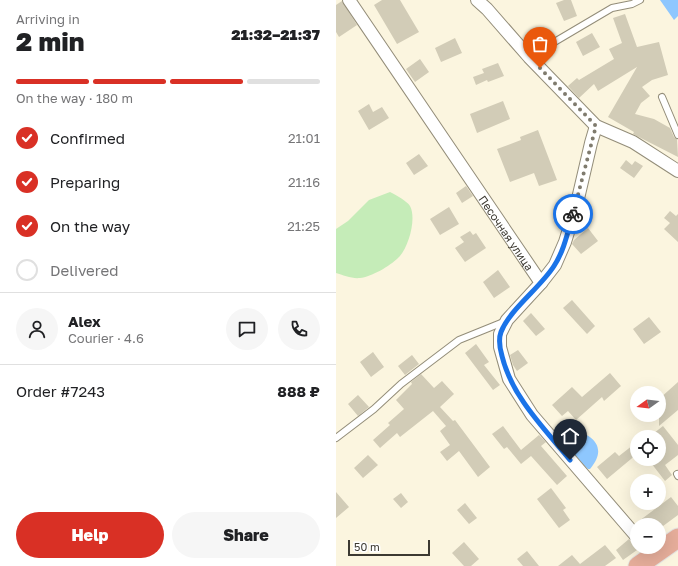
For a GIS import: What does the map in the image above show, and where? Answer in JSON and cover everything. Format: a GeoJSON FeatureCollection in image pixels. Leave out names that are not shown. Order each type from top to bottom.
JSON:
{"type":"FeatureCollection","features":[{"type":"Feature","properties":{"kind":"main road"},"geometry":{"type":"LineString","coordinates":[[649,559],[678,538]]}},
{"type":"Feature","properties":{"kind":"main road"},"geometry":{"type":"LineString","coordinates":[[649,559],[678,552]]}},
{"type":"Feature","properties":{"kind":"street","name":"Песочная улица"},"geometry":{"type":"LineString","coordinates":[[349,0],[541,283]]}},
{"type":"Feature","properties":{"kind":"street"},"geometry":{"type":"LineString","coordinates":[[477,0],[487,9],[529,57],[596,126],[633,142],[678,171]]}},
{"type":"Feature","properties":{"kind":"street"},"geometry":{"type":"LineString","coordinates":[[596,126],[577,202],[555,265],[541,283],[507,320],[500,334],[500,347],[509,379],[532,415],[630,529]]}},
{"type":"Feature","properties":{"kind":"lane"},"geometry":{"type":"LineString","coordinates":[[529,57],[612,8],[632,4],[640,0]]}},
{"type":"Feature","properties":{"kind":"lane"},"geometry":{"type":"LineString","coordinates":[[662,97],[678,135]]}},
{"type":"Feature","properties":{"kind":"lane"},"geometry":{"type":"LineString","coordinates":[[336,438],[374,409],[401,384],[459,340],[507,320]]}},
{"type":"Feature","properties":{"kind":"green space"},"geometry":{"type":"Polygon","coordinates":[[[390,192],[406,202],[410,206],[412,212],[412,226],[408,241],[402,254],[385,268],[364,277],[354,278],[336,273],[336,229],[348,221],[369,200],[390,192]]]}},
{"type":"Feature","properties":{"kind":"water"},"geometry":{"type":"Polygon","coordinates":[[[660,0],[678,0],[678,16],[674,20],[660,0]]]}},
{"type":"Feature","properties":{"kind":"water"},"geometry":{"type":"Polygon","coordinates":[[[569,429],[585,434],[595,442],[598,448],[598,454],[590,469],[579,461],[561,439],[562,431],[569,429]]]}},
{"type":"Feature","properties":{"kind":"building"},"geometry":{"type":"Polygon","coordinates":[[[382,0],[400,0],[419,32],[397,44],[374,5],[382,0]]]}},
{"type":"Feature","properties":{"kind":"building"},"geometry":{"type":"Polygon","coordinates":[[[564,0],[571,0],[577,16],[564,21],[556,3],[564,0]]]}},
{"type":"Feature","properties":{"kind":"building"},"geometry":{"type":"Polygon","coordinates":[[[342,1],[357,25],[339,37],[336,32],[336,5],[342,1]]]}},
{"type":"Feature","properties":{"kind":"building"},"geometry":{"type":"Polygon","coordinates":[[[625,14],[637,47],[659,42],[668,75],[652,80],[642,87],[650,96],[641,103],[635,114],[654,119],[670,128],[674,137],[677,139],[678,157],[633,134],[634,132],[608,117],[637,67],[598,91],[594,84],[579,98],[568,86],[577,78],[579,80],[614,59],[609,49],[622,43],[613,18],[625,14]]]}},
{"type":"Feature","properties":{"kind":"building"},"geometry":{"type":"Polygon","coordinates":[[[592,33],[600,47],[583,56],[576,42],[592,33]]]}},
{"type":"Feature","properties":{"kind":"building"},"geometry":{"type":"Polygon","coordinates":[[[455,38],[462,53],[441,62],[435,48],[455,38]]]}},
{"type":"Feature","properties":{"kind":"building"},"geometry":{"type":"Polygon","coordinates":[[[420,59],[429,72],[415,82],[406,69],[420,59]]]}},
{"type":"Feature","properties":{"kind":"building"},"geometry":{"type":"Polygon","coordinates":[[[498,63],[504,76],[488,82],[487,80],[476,85],[473,77],[484,73],[482,69],[498,63]]]}},
{"type":"Feature","properties":{"kind":"building"},"geometry":{"type":"Polygon","coordinates":[[[503,101],[510,119],[477,133],[470,114],[503,101]]]}},
{"type":"Feature","properties":{"kind":"building"},"geometry":{"type":"Polygon","coordinates":[[[369,104],[373,112],[382,107],[389,118],[369,130],[358,111],[369,104]]]}},
{"type":"Feature","properties":{"kind":"building"},"geometry":{"type":"Polygon","coordinates":[[[538,130],[557,180],[539,186],[534,173],[510,182],[497,149],[521,140],[520,137],[538,130]]]}},
{"type":"Feature","properties":{"kind":"building"},"geometry":{"type":"Polygon","coordinates":[[[419,154],[428,166],[414,175],[406,163],[419,154]]]}},
{"type":"Feature","properties":{"kind":"building"},"geometry":{"type":"Polygon","coordinates":[[[626,160],[632,165],[635,161],[643,166],[634,178],[620,168],[626,160]]]}},
{"type":"Feature","properties":{"kind":"building"},"geometry":{"type":"Polygon","coordinates":[[[466,186],[473,196],[462,203],[456,193],[466,186]]]}},
{"type":"Feature","properties":{"kind":"building"},"geometry":{"type":"Polygon","coordinates":[[[449,207],[459,224],[440,235],[430,219],[449,207]]]}},
{"type":"Feature","properties":{"kind":"building"},"geometry":{"type":"Polygon","coordinates":[[[670,211],[676,216],[678,214],[678,242],[664,229],[670,223],[664,218],[670,211]]]}},
{"type":"Feature","properties":{"kind":"building"},"geometry":{"type":"Polygon","coordinates":[[[588,228],[598,241],[581,254],[572,244],[574,240],[588,228]]]}},
{"type":"Feature","properties":{"kind":"building"},"geometry":{"type":"Polygon","coordinates":[[[470,231],[473,235],[476,233],[486,248],[465,262],[455,248],[464,242],[460,237],[470,231]]]}},
{"type":"Feature","properties":{"kind":"building"},"geometry":{"type":"Polygon","coordinates":[[[498,270],[510,287],[494,298],[483,282],[498,270]]]}},
{"type":"Feature","properties":{"kind":"building"},"geometry":{"type":"Polygon","coordinates":[[[572,300],[595,326],[587,334],[563,308],[572,300]]]}},
{"type":"Feature","properties":{"kind":"building"},"geometry":{"type":"Polygon","coordinates":[[[531,313],[545,329],[536,336],[523,321],[531,313]]]}},
{"type":"Feature","properties":{"kind":"building"},"geometry":{"type":"Polygon","coordinates":[[[649,317],[661,332],[644,344],[633,329],[649,317]]]}},
{"type":"Feature","properties":{"kind":"building"},"geometry":{"type":"Polygon","coordinates":[[[476,344],[489,362],[484,365],[500,385],[493,390],[465,353],[476,344]]]}},
{"type":"Feature","properties":{"kind":"building"},"geometry":{"type":"Polygon","coordinates":[[[518,350],[528,363],[517,371],[513,365],[510,355],[518,350]]]}},
{"type":"Feature","properties":{"kind":"building"},"geometry":{"type":"Polygon","coordinates":[[[373,352],[384,367],[371,377],[360,362],[373,352]]]}},
{"type":"Feature","properties":{"kind":"building"},"geometry":{"type":"Polygon","coordinates":[[[412,355],[419,364],[405,375],[398,366],[412,355]]]}},
{"type":"Feature","properties":{"kind":"building"},"geometry":{"type":"Polygon","coordinates":[[[610,373],[621,386],[604,401],[602,397],[576,420],[568,411],[562,416],[552,405],[572,387],[582,397],[610,373]]]}},
{"type":"Feature","properties":{"kind":"building"},"geometry":{"type":"Polygon","coordinates":[[[421,374],[434,388],[442,381],[454,394],[440,407],[453,421],[455,420],[490,467],[478,477],[459,451],[447,461],[440,452],[450,445],[440,431],[446,426],[433,411],[400,437],[397,433],[380,448],[373,440],[390,425],[388,423],[404,409],[396,400],[412,384],[411,382],[421,374]]]}},
{"type":"Feature","properties":{"kind":"building"},"geometry":{"type":"Polygon","coordinates":[[[678,382],[678,410],[666,420],[666,393],[678,382]]]}},
{"type":"Feature","properties":{"kind":"building"},"geometry":{"type":"Polygon","coordinates":[[[358,395],[369,407],[358,416],[348,404],[358,395]]]}},
{"type":"Feature","properties":{"kind":"building"},"geometry":{"type":"Polygon","coordinates":[[[503,426],[521,450],[539,435],[546,442],[541,446],[567,476],[557,485],[531,456],[521,464],[507,447],[504,449],[492,434],[503,426]]]}},
{"type":"Feature","properties":{"kind":"building"},"geometry":{"type":"Polygon","coordinates":[[[663,426],[678,445],[678,455],[666,464],[666,430],[658,430],[663,426]]]}},
{"type":"Feature","properties":{"kind":"building"},"geometry":{"type":"Polygon","coordinates":[[[630,447],[630,460],[607,479],[597,467],[615,452],[619,456],[630,447]]]}},
{"type":"Feature","properties":{"kind":"building"},"geometry":{"type":"Polygon","coordinates":[[[368,455],[378,465],[363,478],[354,468],[368,455]]]}},
{"type":"Feature","properties":{"kind":"building"},"geometry":{"type":"Polygon","coordinates":[[[653,466],[666,466],[672,475],[666,480],[666,474],[660,474],[653,466]]]}},
{"type":"Feature","properties":{"kind":"building"},"geometry":{"type":"Polygon","coordinates":[[[551,488],[566,508],[563,510],[570,520],[559,528],[537,499],[551,488]]]}},
{"type":"Feature","properties":{"kind":"building"},"geometry":{"type":"Polygon","coordinates":[[[336,492],[349,507],[336,518],[336,492]]]}},
{"type":"Feature","properties":{"kind":"building"},"geometry":{"type":"Polygon","coordinates":[[[401,493],[408,502],[401,508],[393,499],[401,493]]]}},
{"type":"Feature","properties":{"kind":"building"},"geometry":{"type":"Polygon","coordinates":[[[671,497],[678,506],[678,515],[666,524],[666,518],[643,518],[654,510],[666,510],[666,501],[671,497]]]}},
{"type":"Feature","properties":{"kind":"building"},"geometry":{"type":"Polygon","coordinates":[[[465,503],[477,518],[469,524],[457,510],[465,503]]]}},
{"type":"Feature","properties":{"kind":"building"},"geometry":{"type":"Polygon","coordinates":[[[629,539],[630,554],[631,554],[623,560],[616,550],[629,539]]]}},
{"type":"Feature","properties":{"kind":"building"},"geometry":{"type":"Polygon","coordinates":[[[464,542],[479,559],[471,566],[464,566],[452,553],[464,542]]]}},
{"type":"Feature","properties":{"kind":"building"},"geometry":{"type":"Polygon","coordinates":[[[605,545],[616,558],[605,566],[558,566],[572,555],[580,564],[605,545]]]}},
{"type":"Feature","properties":{"kind":"building"},"geometry":{"type":"Polygon","coordinates":[[[527,551],[539,566],[523,566],[517,559],[527,551]]]}},
{"type":"Feature","properties":{"kind":"way so far"},"geometry":{"type":"LineString","coordinates":[[540,68],[596,126],[573,214]]}},
{"type":"Feature","properties":{"kind":"route"},"geometry":{"type":"LineString","coordinates":[[570,460],[532,415],[509,379],[500,347],[500,334],[507,320],[541,283],[555,265],[573,214]]}}]}
